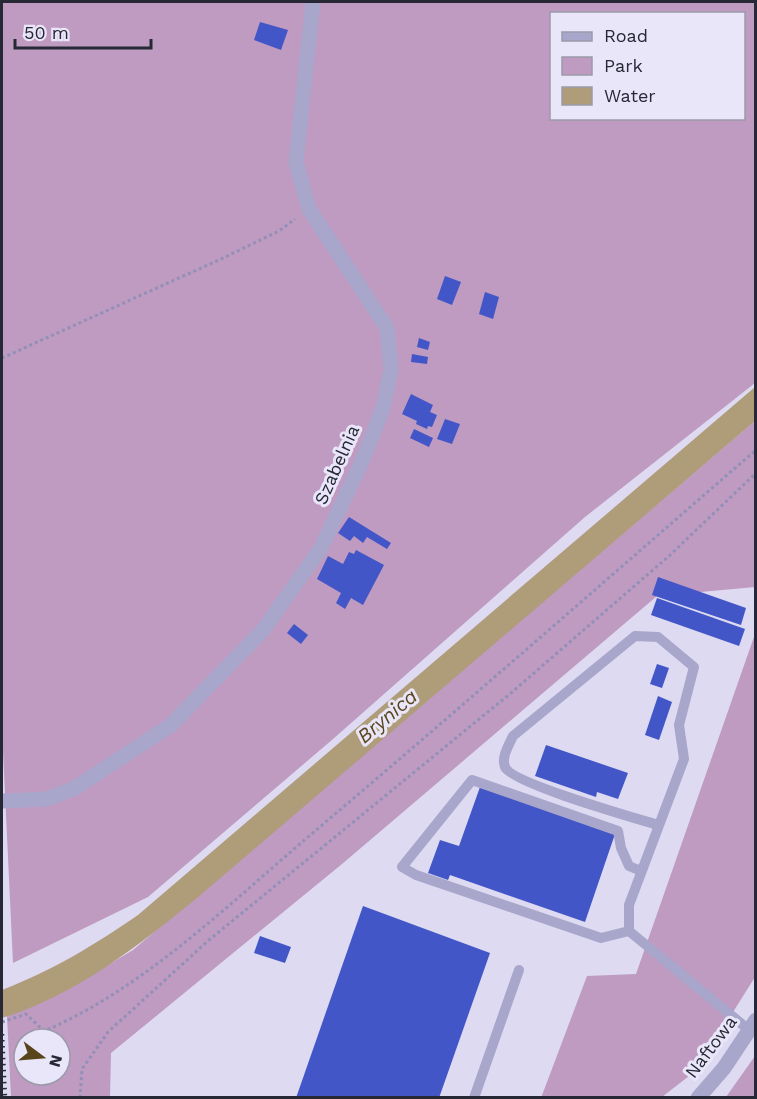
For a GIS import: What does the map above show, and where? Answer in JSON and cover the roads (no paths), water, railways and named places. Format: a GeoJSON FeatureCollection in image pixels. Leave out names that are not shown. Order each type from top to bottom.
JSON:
{"type":"FeatureCollection","features":[{"type":"Feature","properties":{"kind":"street","name":"Szabelnia"},"geometry":{"type":"LineString","coordinates":[[2,801],[47,799],[75,788],[171,725],[263,630],[321,548],[367,449],[383,408],[391,369],[387,328],[309,209],[296,162],[313,2]]}},
{"type":"Feature","properties":{"kind":"street","name":"Naftowa"},"geometry":{"type":"LineString","coordinates":[[698,1098],[724,1068],[752,1025]]}},
{"type":"Feature","properties":{"kind":"lane"},"geometry":{"type":"LineString","coordinates":[[629,931],[629,905],[684,759],[679,725],[694,667],[658,637],[634,636],[513,736],[504,757],[505,766],[510,774],[550,790],[658,825]]}},
{"type":"Feature","properties":{"kind":"lane"},"geometry":{"type":"LineString","coordinates":[[629,931],[601,938],[438,882],[402,867],[472,780],[618,831],[621,848],[629,866],[641,871]]}},
{"type":"Feature","properties":{"kind":"lane"},"geometry":{"type":"LineString","coordinates":[[629,931],[752,1025]]}},
{"type":"Feature","properties":{"kind":"lane"},"geometry":{"type":"LineString","coordinates":[[474,1098],[519,970]]}},
{"type":"Feature","properties":{"kind":"water","name":"Brynica"},"geometry":{"type":"Polygon","coordinates":[[[755,387],[755,421],[197,898],[129,951],[81,983],[2,1018],[2,990],[72,957],[138,915],[755,387]]]}},
{"type":"Feature","properties":{"kind":"railway"},"geometry":{"type":"LineString","coordinates":[[2,1034],[5,1098]]}}]}
